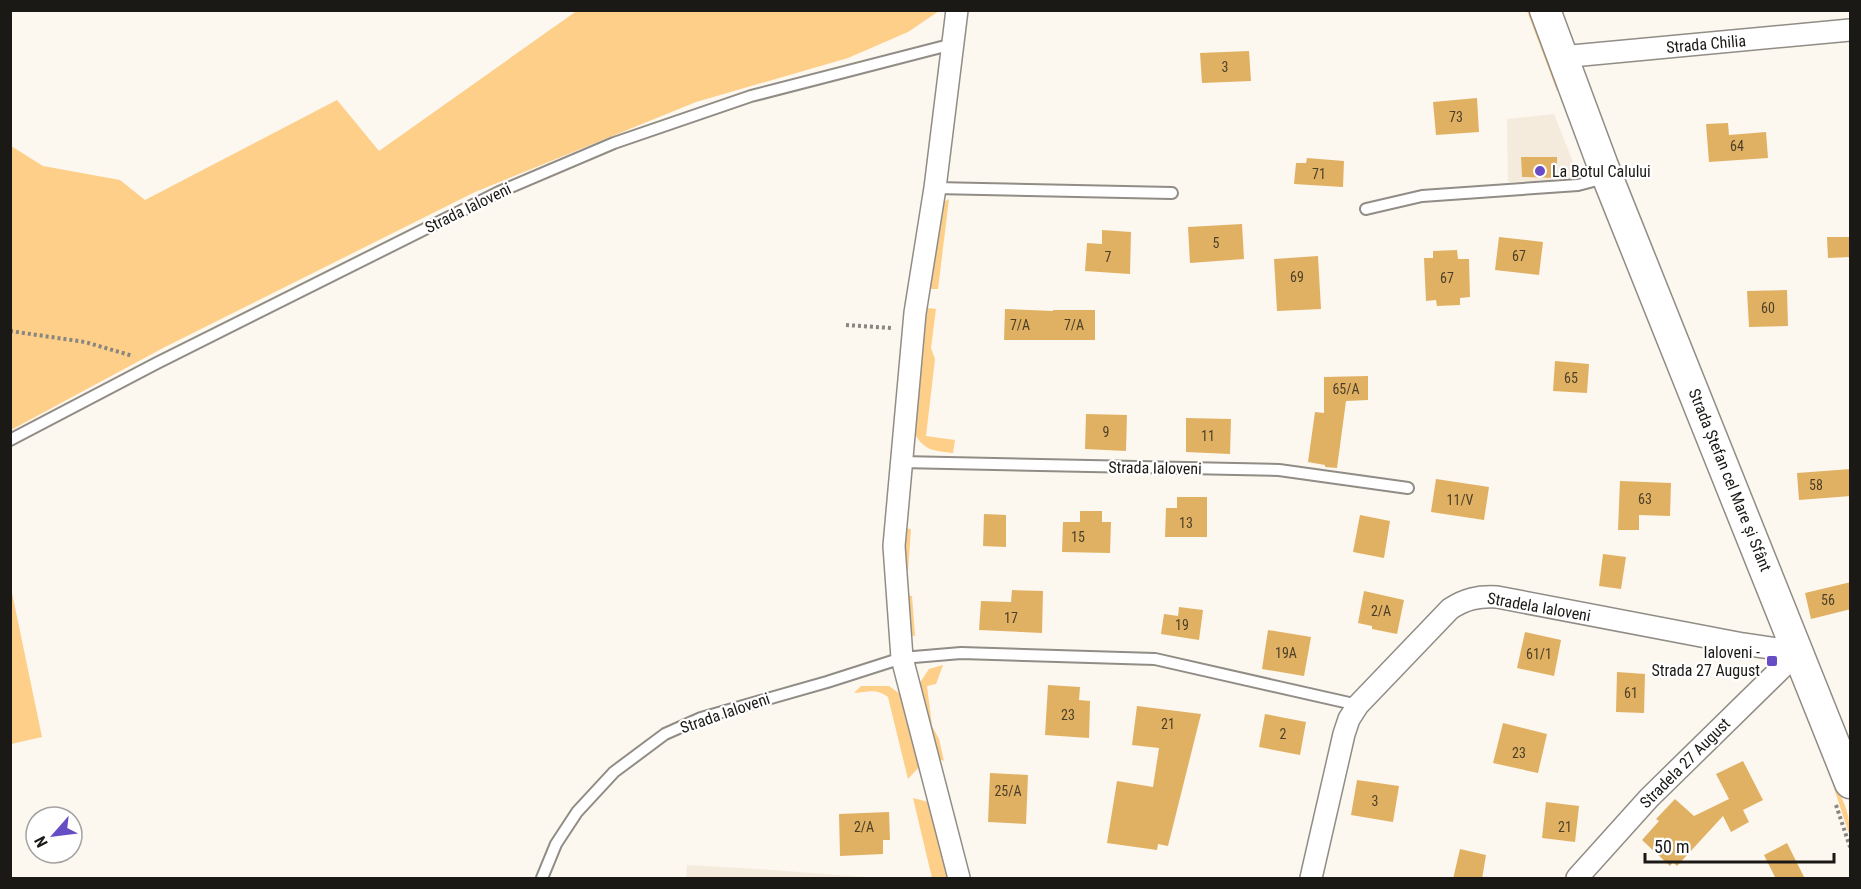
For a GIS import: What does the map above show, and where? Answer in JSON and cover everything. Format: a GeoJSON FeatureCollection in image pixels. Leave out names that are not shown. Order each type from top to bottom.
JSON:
{"type":"FeatureCollection","features":[{"type":"Feature","properties":{"kind":"main road","name":"Strada Ștefan cel Mare și Sfânt"},"geometry":{"type":"LineString","coordinates":[[1545,10],[1608,177],[1851,783]]}},
{"type":"Feature","properties":{"kind":"street"},"geometry":{"type":"LineString","coordinates":[[957,10],[935,188],[913,330],[896,502],[894,546],[902,658],[959,879]]}},
{"type":"Feature","properties":{"kind":"street","name":"Strada Chilia"},"geometry":{"type":"LineString","coordinates":[[1561,57],[1851,30]]}},
{"type":"Feature","properties":{"kind":"street","name":"Stradela Ialoveni"},"geometry":{"type":"LineString","coordinates":[[1311,879],[1344,734],[1350,719],[1358,705],[1449,609],[1464,600],[1497,597],[1743,644],[1798,652]]}},
{"type":"Feature","properties":{"kind":"street","name":"Stradela 27 August"},"geometry":{"type":"LineString","coordinates":[[1577,879],[1649,798],[1798,652]]}},
{"type":"Feature","properties":{"kind":"lane","name":"Strada Ialoveni"},"geometry":{"type":"LineString","coordinates":[[10,440],[157,363],[499,192],[614,143],[751,96],[953,44]]}},
{"type":"Feature","properties":{"kind":"lane"},"geometry":{"type":"LineString","coordinates":[[1366,209],[1422,196],[1578,185],[1608,177]]}},
{"type":"Feature","properties":{"kind":"lane"},"geometry":{"type":"LineString","coordinates":[[935,188],[1173,193]]}},
{"type":"Feature","properties":{"kind":"lane","name":"Strada Ialoveni"},"geometry":{"type":"LineString","coordinates":[[901,462],[1279,470],[1408,488]]}},
{"type":"Feature","properties":{"kind":"lane","name":"Strada Ialoveni"},"geometry":{"type":"LineString","coordinates":[[542,879],[556,844],[577,812],[614,772],[665,734],[701,718],[902,658],[961,653],[1155,660],[1358,705]]}},
{"type":"Feature","properties":{"kind":"path"},"geometry":{"type":"LineString","coordinates":[[846,325],[913,330]]}},
{"type":"Feature","properties":{"kind":"path"},"geometry":{"type":"LineString","coordinates":[[10,331],[85,342],[157,363]]}},
{"type":"Feature","properties":{"kind":"shaded area"},"geometry":{"type":"Polygon","coordinates":[[[578,10],[939,11],[908,32],[848,58],[696,102],[475,192],[165,347],[11,430],[11,146],[43,166],[120,180],[145,200],[337,100],[379,151],[578,10]]]}},
{"type":"Feature","properties":{"kind":"shaded area"},"geometry":{"type":"Polygon","coordinates":[[[1527,11],[1532,11],[1561,90],[1557,91],[1527,11]]]}},
{"type":"Feature","properties":{"kind":"shaded area"},"geometry":{"type":"Polygon","coordinates":[[[1554,114],[1579,177],[1566,180],[1508,182],[1507,119],[1554,114]]]}},
{"type":"Feature","properties":{"kind":"shaded area"},"geometry":{"type":"Polygon","coordinates":[[[949,199],[938,289],[929,289],[942,203],[949,199]]]}},
{"type":"Feature","properties":{"kind":"shaded area"},"geometry":{"type":"Polygon","coordinates":[[[927,308],[936,309],[931,348],[935,359],[926,436],[955,440],[953,453],[926,447],[915,434],[927,308]]]}},
{"type":"Feature","properties":{"kind":"shaded area"},"geometry":{"type":"Polygon","coordinates":[[[902,528],[911,529],[908,571],[901,571],[902,528]]]}},
{"type":"Feature","properties":{"kind":"shaded area"},"geometry":{"type":"Polygon","coordinates":[[[11,588],[42,737],[10,744],[11,588]]]}},
{"type":"Feature","properties":{"kind":"shaded area"},"geometry":{"type":"Polygon","coordinates":[[[905,595],[912,596],[915,636],[908,635],[905,595]]]}},
{"type":"Feature","properties":{"kind":"shaded area"},"geometry":{"type":"Polygon","coordinates":[[[943,665],[936,684],[927,686],[932,726],[939,739],[944,761],[939,759],[919,692],[921,681],[929,669],[943,665]]]}},
{"type":"Feature","properties":{"kind":"shaded area"},"geometry":{"type":"Polygon","coordinates":[[[861,686],[889,686],[903,696],[921,765],[908,779],[888,697],[868,691],[854,693],[861,686]]]}},
{"type":"Feature","properties":{"kind":"shaded area"},"geometry":{"type":"Polygon","coordinates":[[[1833,785],[1846,810],[1850,837],[1833,785]]]}},
{"type":"Feature","properties":{"kind":"shaded area"},"geometry":{"type":"Polygon","coordinates":[[[913,798],[932,803],[949,878],[932,878],[913,798]]]}},
{"type":"Feature","properties":{"kind":"shaded area"},"geometry":{"type":"Polygon","coordinates":[[[687,865],[773,870],[877,878],[686,878],[687,865]]]}},
{"type":"Feature","properties":{"kind":"building"},"geometry":{"type":"Polygon","coordinates":[[[1249,51],[1251,81],[1202,83],[1200,53],[1249,51]]]}},
{"type":"Feature","properties":{"kind":"building"},"geometry":{"type":"Polygon","coordinates":[[[1477,98],[1479,132],[1436,135],[1433,102],[1477,98]]]}},
{"type":"Feature","properties":{"kind":"building"},"geometry":{"type":"Polygon","coordinates":[[[1728,123],[1729,135],[1766,132],[1768,158],[1709,162],[1706,124],[1728,123]]]}},
{"type":"Feature","properties":{"kind":"building"},"geometry":{"type":"Polygon","coordinates":[[[1521,157],[1557,157],[1557,178],[1522,177],[1521,157]]]}},
{"type":"Feature","properties":{"kind":"building"},"geometry":{"type":"Polygon","coordinates":[[[1307,158],[1344,161],[1343,187],[1294,184],[1296,163],[1306,163],[1307,158]]]}},
{"type":"Feature","properties":{"kind":"building"},"geometry":{"type":"Polygon","coordinates":[[[1242,224],[1244,259],[1190,263],[1188,227],[1242,224]]]}},
{"type":"Feature","properties":{"kind":"building"},"geometry":{"type":"Polygon","coordinates":[[[1102,230],[1131,232],[1130,274],[1085,271],[1087,243],[1102,244],[1102,230]]]}},
{"type":"Feature","properties":{"kind":"building"},"geometry":{"type":"Polygon","coordinates":[[[1499,237],[1543,242],[1539,275],[1495,270],[1499,237]]]}},
{"type":"Feature","properties":{"kind":"building"},"geometry":{"type":"Polygon","coordinates":[[[1827,237],[1851,237],[1851,257],[1828,258],[1827,237]]]}},
{"type":"Feature","properties":{"kind":"building"},"geometry":{"type":"Polygon","coordinates":[[[1457,250],[1458,259],[1469,259],[1470,297],[1460,298],[1460,305],[1437,306],[1436,300],[1426,301],[1424,258],[1433,258],[1433,251],[1457,250]]]}},
{"type":"Feature","properties":{"kind":"building"},"geometry":{"type":"Polygon","coordinates":[[[1318,256],[1321,309],[1277,311],[1274,259],[1318,256]]]}},
{"type":"Feature","properties":{"kind":"building"},"geometry":{"type":"Polygon","coordinates":[[[1787,290],[1788,326],[1749,327],[1747,291],[1787,290]]]}},
{"type":"Feature","properties":{"kind":"building"},"geometry":{"type":"Polygon","coordinates":[[[1005,309],[1095,310],[1095,340],[1004,340],[1005,309]]]}},
{"type":"Feature","properties":{"kind":"building"},"geometry":{"type":"Polygon","coordinates":[[[1555,361],[1589,364],[1587,393],[1553,391],[1555,361]]]}},
{"type":"Feature","properties":{"kind":"building"},"geometry":{"type":"Polygon","coordinates":[[[1368,376],[1368,400],[1346,401],[1337,468],[1308,462],[1315,412],[1324,413],[1324,377],[1368,376]]]}},
{"type":"Feature","properties":{"kind":"building"},"geometry":{"type":"Polygon","coordinates":[[[1086,414],[1127,415],[1126,451],[1085,449],[1086,414]]]}},
{"type":"Feature","properties":{"kind":"building"},"geometry":{"type":"Polygon","coordinates":[[[1186,418],[1231,419],[1230,454],[1186,452],[1186,418]]]}},
{"type":"Feature","properties":{"kind":"building"},"geometry":{"type":"Polygon","coordinates":[[[1851,469],[1851,496],[1799,500],[1797,473],[1851,469]]]}},
{"type":"Feature","properties":{"kind":"building"},"geometry":{"type":"Polygon","coordinates":[[[1436,479],[1489,487],[1484,520],[1431,512],[1436,479]]]}},
{"type":"Feature","properties":{"kind":"building"},"geometry":{"type":"Polygon","coordinates":[[[1620,481],[1671,483],[1670,516],[1639,515],[1639,530],[1618,530],[1620,481]]]}},
{"type":"Feature","properties":{"kind":"building"},"geometry":{"type":"Polygon","coordinates":[[[1177,497],[1207,497],[1207,537],[1165,537],[1166,508],[1177,508],[1177,497]]]}},
{"type":"Feature","properties":{"kind":"building"},"geometry":{"type":"Polygon","coordinates":[[[1080,511],[1102,511],[1102,522],[1111,522],[1110,553],[1062,552],[1063,522],[1080,522],[1080,511]]]}},
{"type":"Feature","properties":{"kind":"building"},"geometry":{"type":"Polygon","coordinates":[[[984,514],[1006,515],[1006,547],[983,546],[984,514]]]}},
{"type":"Feature","properties":{"kind":"building"},"geometry":{"type":"Polygon","coordinates":[[[1360,515],[1390,521],[1384,558],[1353,552],[1360,515]]]}},
{"type":"Feature","properties":{"kind":"building"},"geometry":{"type":"Polygon","coordinates":[[[1603,554],[1626,557],[1621,589],[1599,586],[1603,554]]]}},
{"type":"Feature","properties":{"kind":"building"},"geometry":{"type":"Polygon","coordinates":[[[1851,582],[1851,609],[1811,619],[1805,593],[1851,582]]]}},
{"type":"Feature","properties":{"kind":"building"},"geometry":{"type":"Polygon","coordinates":[[[1012,590],[1043,591],[1042,633],[979,630],[981,601],[1011,602],[1012,590]]]}},
{"type":"Feature","properties":{"kind":"building"},"geometry":{"type":"Polygon","coordinates":[[[1364,591],[1404,600],[1397,634],[1372,629],[1372,626],[1358,623],[1364,591]]]}},
{"type":"Feature","properties":{"kind":"building"},"geometry":{"type":"Polygon","coordinates":[[[1179,607],[1203,610],[1199,640],[1161,634],[1164,614],[1178,616],[1179,607]]]}},
{"type":"Feature","properties":{"kind":"building"},"geometry":{"type":"Polygon","coordinates":[[[1268,630],[1311,637],[1304,676],[1262,669],[1268,630]]]}},
{"type":"Feature","properties":{"kind":"building"},"geometry":{"type":"Polygon","coordinates":[[[1525,632],[1561,640],[1554,676],[1517,668],[1525,632]]]}},
{"type":"Feature","properties":{"kind":"building"},"geometry":{"type":"Polygon","coordinates":[[[1617,672],[1645,674],[1644,713],[1616,712],[1617,672]]]}},
{"type":"Feature","properties":{"kind":"building"},"geometry":{"type":"Polygon","coordinates":[[[1048,685],[1080,687],[1079,700],[1090,701],[1089,738],[1045,735],[1048,685]]]}},
{"type":"Feature","properties":{"kind":"building"},"geometry":{"type":"Polygon","coordinates":[[[1137,706],[1201,714],[1168,846],[1158,844],[1157,850],[1107,843],[1117,781],[1153,787],[1159,748],[1132,745],[1137,706]]]}},
{"type":"Feature","properties":{"kind":"building"},"geometry":{"type":"Polygon","coordinates":[[[1265,714],[1306,722],[1300,755],[1259,747],[1265,714]]]}},
{"type":"Feature","properties":{"kind":"building"},"geometry":{"type":"Polygon","coordinates":[[[1503,723],[1547,734],[1538,773],[1493,763],[1503,723]]]}},
{"type":"Feature","properties":{"kind":"building"},"geometry":{"type":"Polygon","coordinates":[[[1743,761],[1763,800],[1743,810],[1749,822],[1731,832],[1723,816],[1677,866],[1673,862],[1670,866],[1642,840],[1659,821],[1656,819],[1675,799],[1694,816],[1729,799],[1716,774],[1743,761]]]}},
{"type":"Feature","properties":{"kind":"building"},"geometry":{"type":"Polygon","coordinates":[[[990,773],[1028,775],[1026,824],[988,822],[990,773]]]}},
{"type":"Feature","properties":{"kind":"building"},"geometry":{"type":"Polygon","coordinates":[[[1357,780],[1399,786],[1393,822],[1351,815],[1357,780]]]}},
{"type":"Feature","properties":{"kind":"building"},"geometry":{"type":"Polygon","coordinates":[[[1546,802],[1579,806],[1575,842],[1542,838],[1546,802]]]}},
{"type":"Feature","properties":{"kind":"building"},"geometry":{"type":"Polygon","coordinates":[[[889,812],[890,840],[883,840],[883,854],[840,856],[839,814],[889,812]]]}},
{"type":"Feature","properties":{"kind":"building"},"geometry":{"type":"Polygon","coordinates":[[[1787,843],[1805,879],[1776,879],[1764,855],[1787,843]]]}},
{"type":"Feature","properties":{"kind":"building"},"geometry":{"type":"Polygon","coordinates":[[[1460,849],[1486,855],[1482,879],[1453,879],[1460,849]]]}},
{"type":"Feature","properties":{"kind":"place","name":"La Botul Calului"},"geometry":{"type":"Point","coordinates":[1540,171]}},
{"type":"Feature","properties":{"kind":"place","name":"Ialoveni - Strada 27 August"},"geometry":{"type":"Point","coordinates":[1772,661]}}]}
